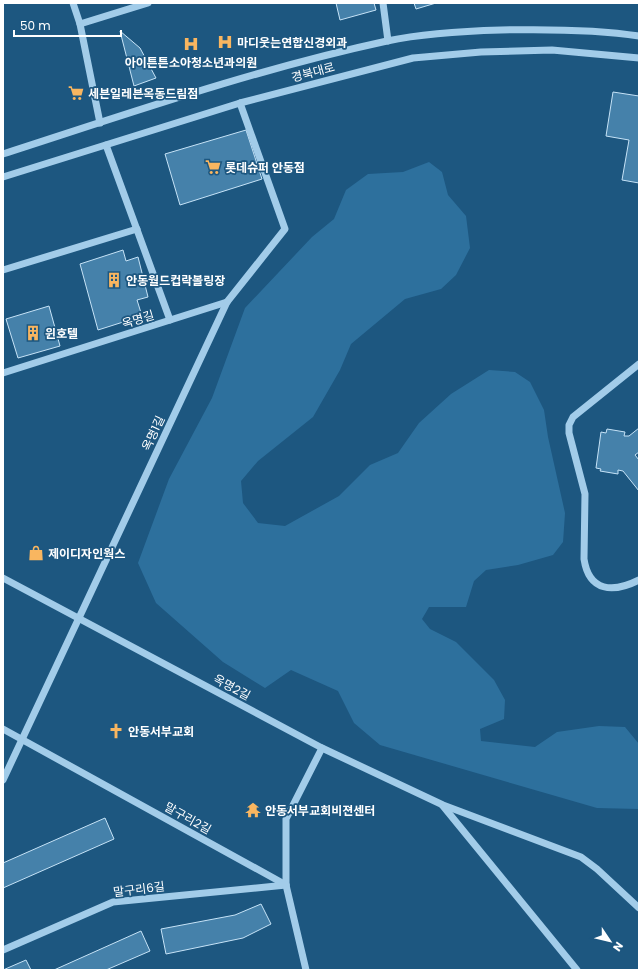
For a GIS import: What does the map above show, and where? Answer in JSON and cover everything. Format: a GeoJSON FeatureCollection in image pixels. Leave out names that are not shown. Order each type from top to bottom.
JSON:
{"type":"FeatureCollection","features":[{"type":"Feature","properties":{"kind":"street"},"geometry":{"type":"LineString","coordinates":[[73,3],[80,24],[100,123]]}},
{"type":"Feature","properties":{"kind":"street"},"geometry":{"type":"LineString","coordinates":[[80,24],[148,3]]}},
{"type":"Feature","properties":{"kind":"street"},"geometry":{"type":"LineString","coordinates":[[383,3],[388,41]]}},
{"type":"Feature","properties":{"kind":"street","name":"경북대로"},"geometry":{"type":"LineString","coordinates":[[3,154],[248,76],[388,41],[459,32],[545,29],[620,33],[639,36]]}},
{"type":"Feature","properties":{"kind":"street","name":"경북대로"},"geometry":{"type":"LineString","coordinates":[[3,177],[240,103],[413,58],[481,52],[552,50],[639,58]]}},
{"type":"Feature","properties":{"kind":"street","name":"옥명1길"},"geometry":{"type":"LineString","coordinates":[[3,780],[227,302],[285,229],[240,103]]}},
{"type":"Feature","properties":{"kind":"street","name":"옥명길"},"geometry":{"type":"LineString","coordinates":[[3,372],[170,320],[106,144]]}},
{"type":"Feature","properties":{"kind":"street"},"geometry":{"type":"LineString","coordinates":[[3,270],[137,229]]}},
{"type":"Feature","properties":{"kind":"street"},"geometry":{"type":"LineString","coordinates":[[170,320],[227,302]]}},
{"type":"Feature","properties":{"kind":"street"},"geometry":{"type":"LineString","coordinates":[[639,364],[573,417],[568,433],[585,494],[585,569],[590,578],[600,586],[612,589],[627,586],[639,580]]}},
{"type":"Feature","properties":{"kind":"street","name":"옥명2길"},"geometry":{"type":"LineString","coordinates":[[3,578],[322,748],[443,805],[581,857],[597,869],[639,908]]}},
{"type":"Feature","properties":{"kind":"street","name":"말구리2길"},"geometry":{"type":"LineString","coordinates":[[3,729],[286,885]]}},
{"type":"Feature","properties":{"kind":"street"},"geometry":{"type":"LineString","coordinates":[[306,970],[286,885],[286,819],[322,748]]}},
{"type":"Feature","properties":{"kind":"street"},"geometry":{"type":"LineString","coordinates":[[443,805],[577,970]]}},
{"type":"Feature","properties":{"kind":"street","name":"말구리6길"},"geometry":{"type":"LineString","coordinates":[[3,950],[113,902],[286,885]]}},
{"type":"Feature","properties":{"kind":"shaded area"},"geometry":{"type":"Polygon","coordinates":[[[429,162],[442,172],[448,195],[466,216],[470,248],[456,275],[441,289],[405,299],[351,344],[340,370],[313,417],[258,461],[241,481],[243,503],[258,523],[285,526],[339,496],[370,465],[398,453],[419,423],[451,394],[489,370],[515,372],[530,382],[544,410],[548,437],[565,513],[563,542],[553,555],[518,565],[486,570],[474,581],[466,607],[429,607],[422,619],[430,629],[456,642],[494,680],[505,700],[504,719],[480,729],[481,741],[535,747],[557,732],[599,726],[625,727],[639,744],[639,809],[597,808],[380,745],[354,723],[338,691],[291,670],[265,688],[223,662],[156,603],[138,563],[169,479],[212,398],[245,308],[312,237],[334,219],[346,190],[368,174],[403,172],[429,162]]]}},
{"type":"Feature","properties":{"kind":"building"},"geometry":{"type":"Polygon","coordinates":[[[336,3],[374,3],[376,10],[340,20],[336,3]]]}},
{"type":"Feature","properties":{"kind":"building"},"geometry":{"type":"Polygon","coordinates":[[[414,3],[436,3],[416,9],[414,3]]]}},
{"type":"Feature","properties":{"kind":"building"},"geometry":{"type":"Polygon","coordinates":[[[120,31],[140,48],[156,78],[134,86],[120,31]]]}},
{"type":"Feature","properties":{"kind":"building"},"geometry":{"type":"Polygon","coordinates":[[[613,92],[639,96],[639,183],[622,180],[629,140],[606,136],[613,92]]]}},
{"type":"Feature","properties":{"kind":"building","name":"롯데슈퍼 안동점"},"geometry":{"type":"Polygon","coordinates":[[[246,130],[262,179],[180,205],[165,154],[246,130]]]}},
{"type":"Feature","properties":{"kind":"building","name":"안동월드컵락볼링장"},"geometry":{"type":"Polygon","coordinates":[[[123,250],[126,261],[138,257],[148,297],[137,300],[142,316],[98,330],[80,264],[123,250]]]}},
{"type":"Feature","properties":{"kind":"building","name":"윈호텔"},"geometry":{"type":"Polygon","coordinates":[[[49,306],[60,346],[18,358],[6,319],[49,306]]]}},
{"type":"Feature","properties":{"kind":"building"},"geometry":{"type":"Polygon","coordinates":[[[639,428],[639,452],[635,455],[639,460],[639,491],[623,471],[618,470],[618,474],[600,471],[601,469],[596,468],[601,432],[606,433],[607,429],[625,432],[624,436],[629,436],[639,428]]]}},
{"type":"Feature","properties":{"kind":"building"},"geometry":{"type":"Polygon","coordinates":[[[105,818],[114,839],[3,888],[3,863],[105,818]]]}},
{"type":"Feature","properties":{"kind":"building"},"geometry":{"type":"Polygon","coordinates":[[[261,904],[271,924],[243,938],[166,954],[161,929],[235,915],[261,904]]]}},
{"type":"Feature","properties":{"kind":"building"},"geometry":{"type":"Polygon","coordinates":[[[141,931],[150,951],[106,970],[54,970],[141,931]]]}},
{"type":"Feature","properties":{"kind":"building"},"geometry":{"type":"Polygon","coordinates":[[[26,960],[31,970],[3,970],[26,960]]]}},
{"type":"Feature","properties":{"kind":"place","name":"마디웃는연합신경외과"},"geometry":{"type":"Point","coordinates":[225,42]}},
{"type":"Feature","properties":{"kind":"place","name":"아이튼튼소아청소년과의원"},"geometry":{"type":"Point","coordinates":[191,44]}},
{"type":"Feature","properties":{"kind":"place","name":"세븐일레븐옥동드림점"},"geometry":{"type":"Point","coordinates":[76,93]}},
{"type":"Feature","properties":{"kind":"place","name":"롯데슈퍼 안동점"},"geometry":{"type":"Point","coordinates":[213,167]}},
{"type":"Feature","properties":{"kind":"place","name":"안동월드컵락볼링장"},"geometry":{"type":"Point","coordinates":[114,280]}},
{"type":"Feature","properties":{"kind":"place","name":"윈호텔"},"geometry":{"type":"Point","coordinates":[33,333]}},
{"type":"Feature","properties":{"kind":"place","name":"제이디자인웍스"},"geometry":{"type":"Point","coordinates":[36,553]}},
{"type":"Feature","properties":{"kind":"place","name":"안동서부교회"},"geometry":{"type":"Point","coordinates":[116,731]}},
{"type":"Feature","properties":{"kind":"place","name":"안동서부교회비젼센터"},"geometry":{"type":"Point","coordinates":[253,810]}}]}
